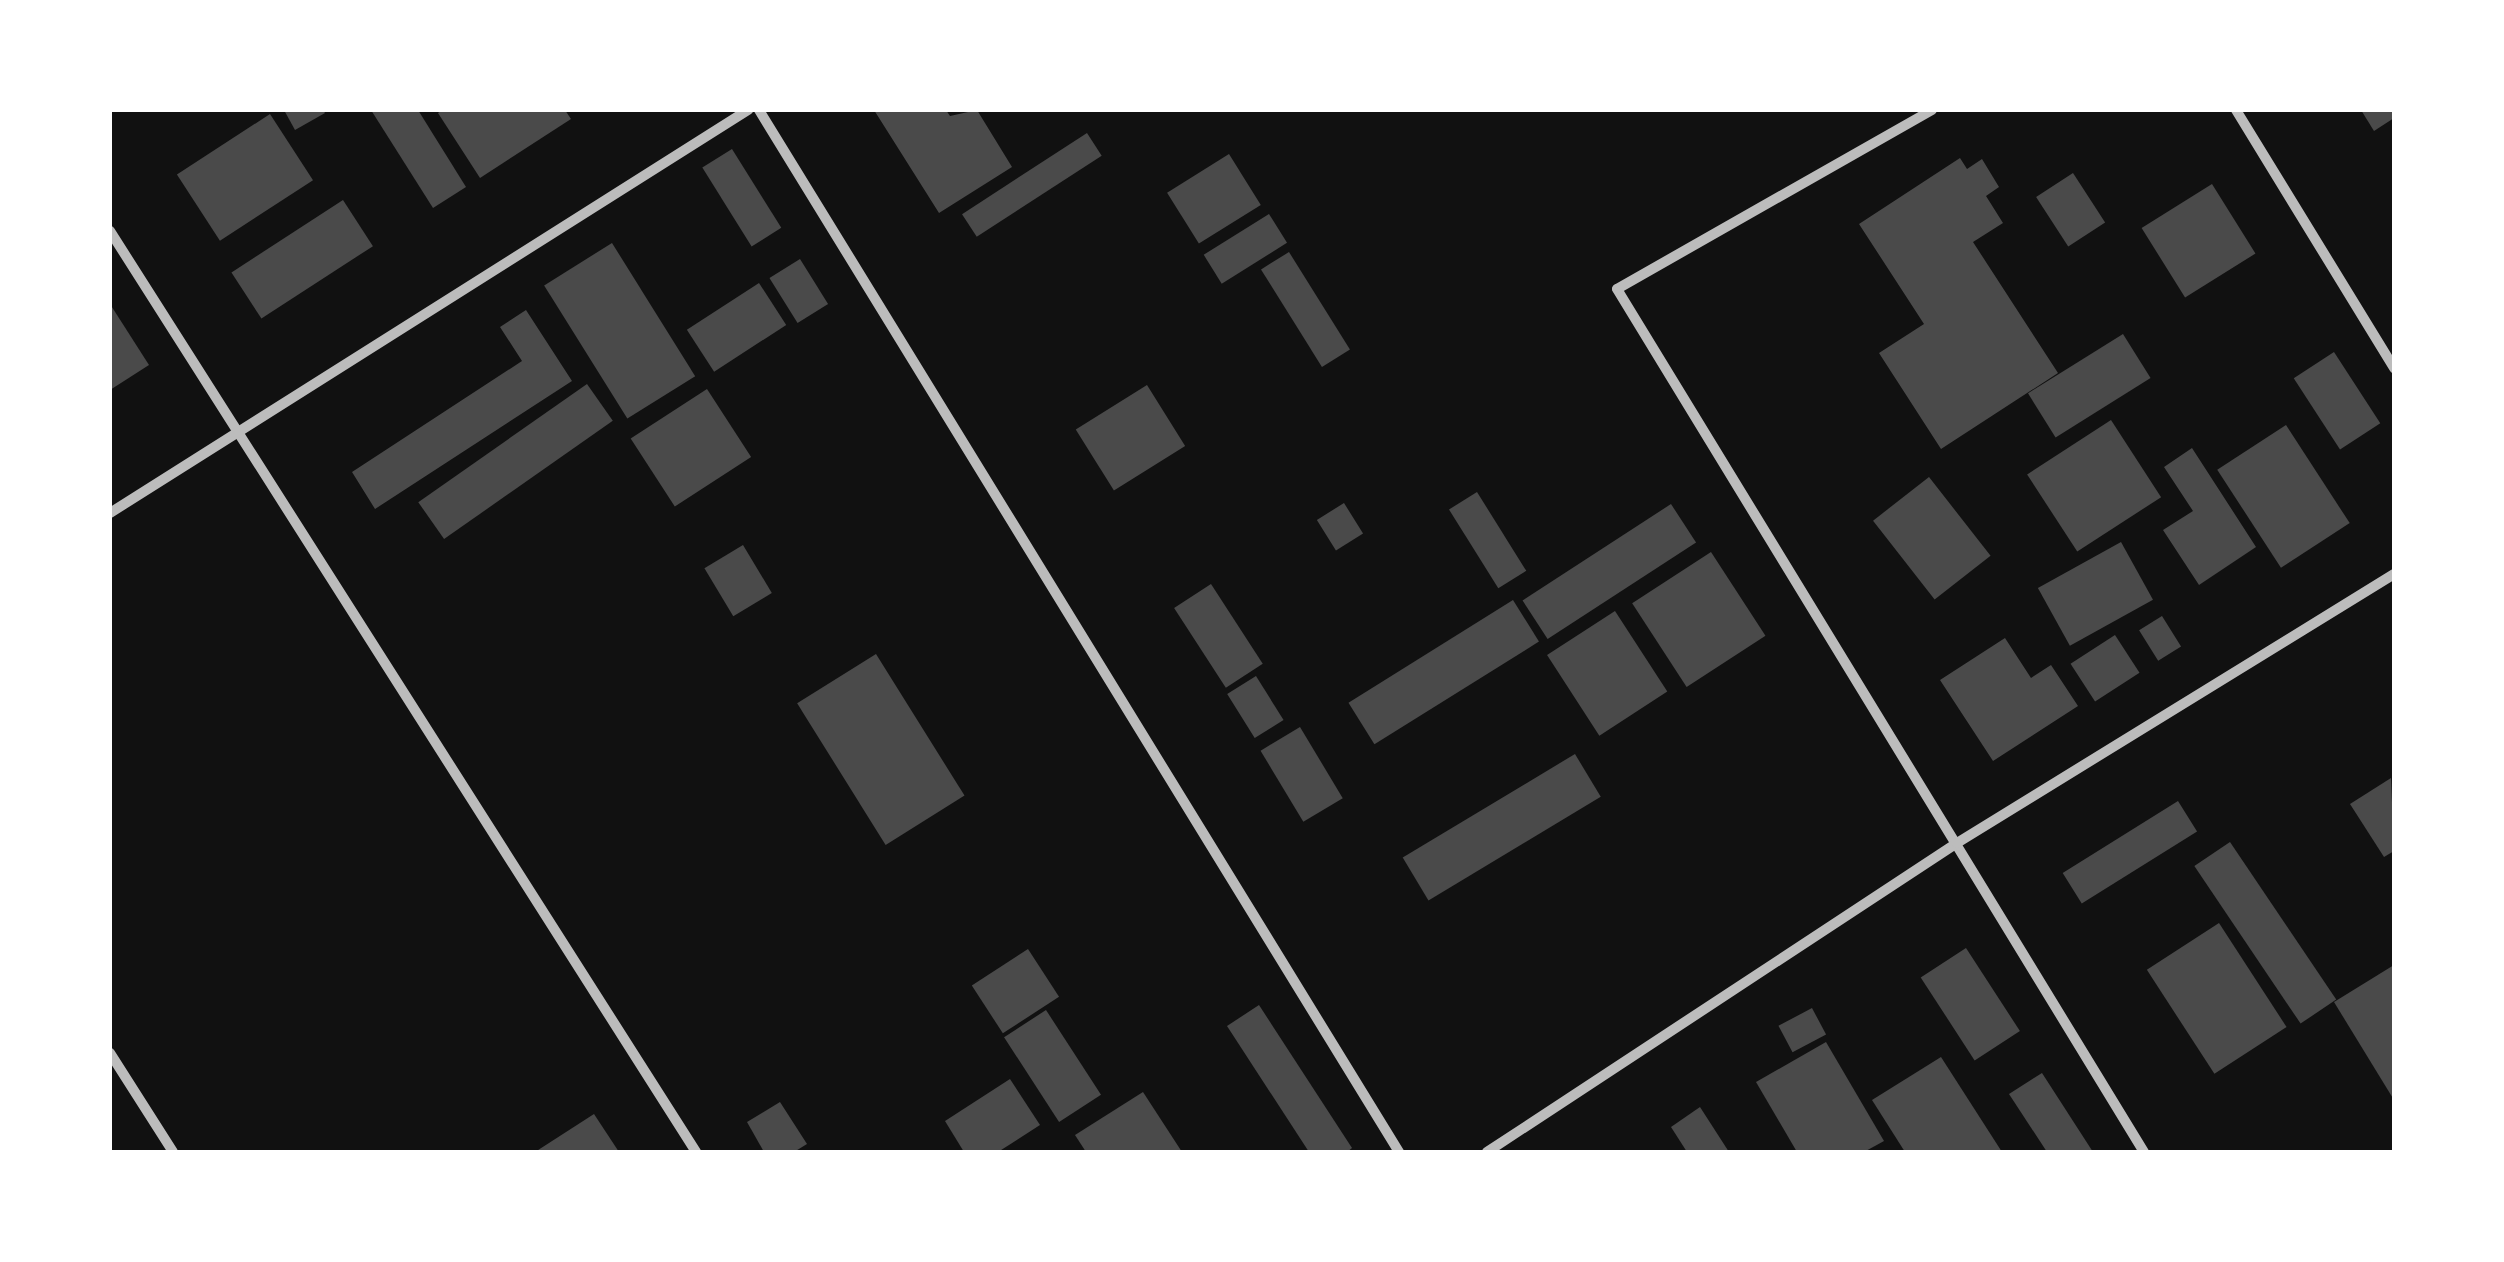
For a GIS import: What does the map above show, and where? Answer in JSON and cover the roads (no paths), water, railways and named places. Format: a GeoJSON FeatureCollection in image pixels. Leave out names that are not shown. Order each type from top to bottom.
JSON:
{"type":"FeatureCollection","features":[{"type":"Feature","properties":{"kind":"street"},"geometry":{"type":"LineString","coordinates":[[110,513],[748,110]]}},
{"type":"Feature","properties":{"kind":"street"},"geometry":{"type":"LineString","coordinates":[[759,110],[1399,1152]]}},
{"type":"Feature","properties":{"kind":"street"},"geometry":{"type":"LineString","coordinates":[[1932,110],[1617,289],[2144,1152]]}},
{"type":"Feature","properties":{"kind":"street"},"geometry":{"type":"LineString","coordinates":[[2236,110],[2394,368]]}},
{"type":"Feature","properties":{"kind":"street"},"geometry":{"type":"LineString","coordinates":[[110,230],[237,436],[696,1152]]}},
{"type":"Feature","properties":{"kind":"street"},"geometry":{"type":"LineString","coordinates":[[1486,1152],[1957,843],[2394,574]]}},
{"type":"Feature","properties":{"kind":"street"},"geometry":{"type":"LineString","coordinates":[[110,1053],[173,1152]]}}]}
